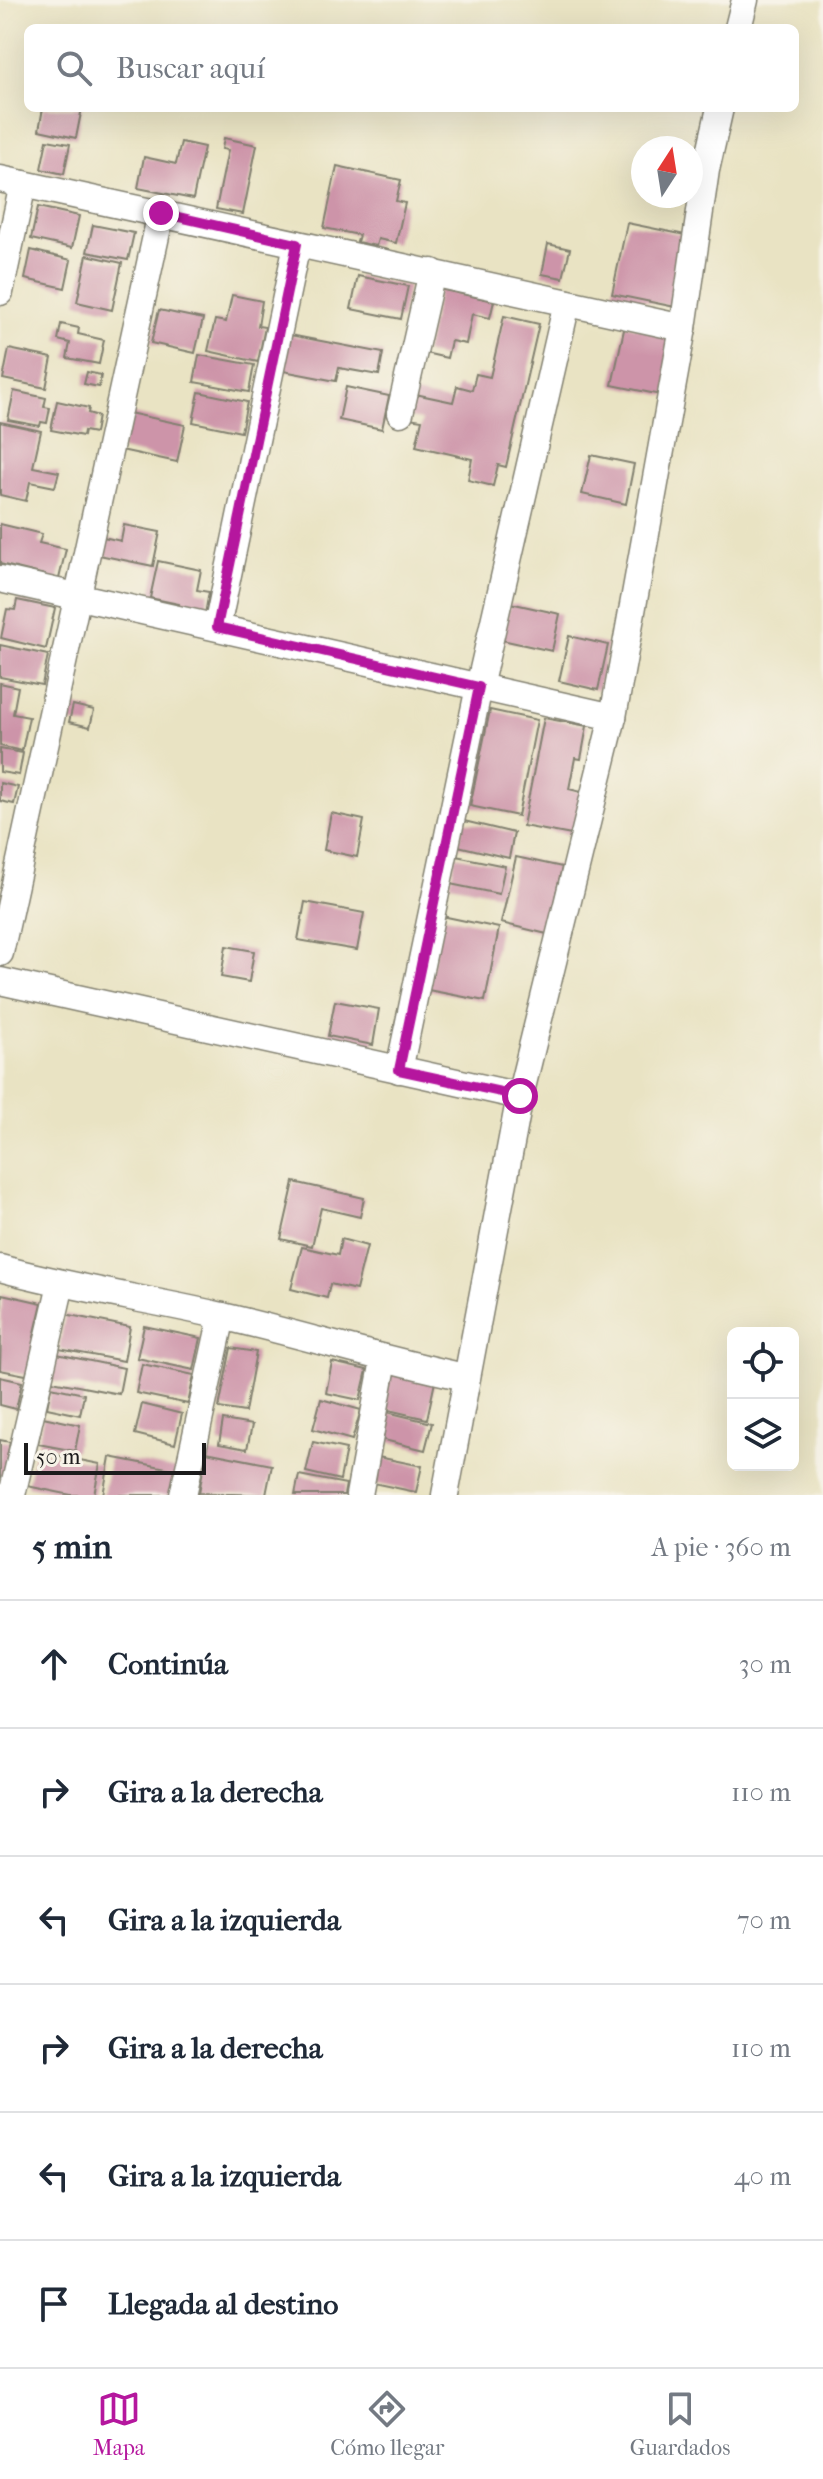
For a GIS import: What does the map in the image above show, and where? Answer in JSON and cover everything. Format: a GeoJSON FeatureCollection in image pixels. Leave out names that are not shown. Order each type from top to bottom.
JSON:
{"type":"FeatureCollection","features":[{"type":"Feature","properties":{"kind":"street"},"geometry":{"type":"LineString","coordinates":[[739,24],[745,0]]}},
{"type":"Feature","properties":{"kind":"street"},"geometry":{"type":"LineString","coordinates":[[445,1495],[520,1096],[613,717],[683,328],[706,170],[719,112]]}},
{"type":"Feature","properties":{"kind":"street"},"geometry":{"type":"LineString","coordinates":[[0,292],[12,181],[683,328]]}},
{"type":"Feature","properties":{"kind":"street"},"geometry":{"type":"LineString","coordinates":[[0,953],[161,213]]}},
{"type":"Feature","properties":{"kind":"street"},"geometry":{"type":"LineString","coordinates":[[217,627],[297,244]]}},
{"type":"Feature","properties":{"kind":"street"},"geometry":{"type":"LineString","coordinates":[[400,413],[432,272]]}},
{"type":"Feature","properties":{"kind":"street"},"geometry":{"type":"LineString","coordinates":[[399,1070],[479,687],[567,303]]}},
{"type":"Feature","properties":{"kind":"street"},"geometry":{"type":"LineString","coordinates":[[0,579],[613,717]]}},
{"type":"Feature","properties":{"kind":"street"},"geometry":{"type":"LineString","coordinates":[[0,981],[520,1096]]}},
{"type":"Feature","properties":{"kind":"street"},"geometry":{"type":"LineString","coordinates":[[0,1268],[61,1284],[222,1316],[384,1360],[465,1377]]}},
{"type":"Feature","properties":{"kind":"street"},"geometry":{"type":"LineString","coordinates":[[12,1495],[61,1284]]}},
{"type":"Feature","properties":{"kind":"street"},"geometry":{"type":"LineString","coordinates":[[183,1495],[222,1316]]}},
{"type":"Feature","properties":{"kind":"street"},"geometry":{"type":"LineString","coordinates":[[359,1495],[384,1360]]}},
{"type":"Feature","properties":{"kind":"building"},"geometry":{"type":"Polygon","coordinates":[[[42,112],[81,112],[76,138],[39,130],[42,112]]]}},
{"type":"Feature","properties":{"kind":"building"},"geometry":{"type":"Polygon","coordinates":[[[224,138],[257,145],[243,214],[216,209],[228,150],[222,149],[224,138]]]}},
{"type":"Feature","properties":{"kind":"building"},"geometry":{"type":"Polygon","coordinates":[[[47,140],[70,144],[64,174],[41,169],[47,140]]]}},
{"type":"Feature","properties":{"kind":"building"},"geometry":{"type":"Polygon","coordinates":[[[181,142],[204,147],[193,199],[138,188],[144,157],[176,164],[181,142]]]}},
{"type":"Feature","properties":{"kind":"building"},"geometry":{"type":"Polygon","coordinates":[[[337,166],[401,180],[396,201],[405,203],[396,243],[378,239],[376,246],[357,242],[359,235],[324,228],[337,166]]]}},
{"type":"Feature","properties":{"kind":"building"},"geometry":{"type":"Polygon","coordinates":[[[38,207],[79,216],[72,248],[31,239],[38,207]]]}},
{"type":"Feature","properties":{"kind":"building"},"geometry":{"type":"Polygon","coordinates":[[[627,223],[695,237],[680,308],[612,294],[627,223]]]}},
{"type":"Feature","properties":{"kind":"building"},"geometry":{"type":"Polygon","coordinates":[[[93,225],[134,233],[128,260],[87,252],[93,225]]]}},
{"type":"Feature","properties":{"kind":"building"},"geometry":{"type":"Polygon","coordinates":[[[548,244],[570,249],[563,278],[542,274],[548,244]]]}},
{"type":"Feature","properties":{"kind":"building"},"geometry":{"type":"Polygon","coordinates":[[[31,250],[71,260],[65,288],[25,279],[31,250]]]}},
{"type":"Feature","properties":{"kind":"building"},"geometry":{"type":"Polygon","coordinates":[[[87,255],[122,263],[112,310],[77,302],[87,255]]]}},
{"type":"Feature","properties":{"kind":"building"},"geometry":{"type":"Polygon","coordinates":[[[358,276],[408,286],[401,319],[351,309],[358,276]]]}},
{"type":"Feature","properties":{"kind":"building"},"geometry":{"type":"Polygon","coordinates":[[[439,289],[494,301],[490,318],[472,314],[466,344],[451,341],[447,358],[425,353],[439,289]]]}},
{"type":"Feature","properties":{"kind":"building"},"geometry":{"type":"Polygon","coordinates":[[[232,295],[262,301],[258,326],[265,327],[258,362],[208,351],[215,320],[226,322],[232,295]]]}},
{"type":"Feature","properties":{"kind":"building"},"geometry":{"type":"Polygon","coordinates":[[[159,310],[203,319],[195,353],[151,343],[159,310]]]}},
{"type":"Feature","properties":{"kind":"building"},"geometry":{"type":"Polygon","coordinates":[[[504,316],[539,324],[506,467],[498,465],[493,486],[468,480],[472,459],[416,446],[422,420],[409,418],[415,394],[453,402],[457,386],[472,390],[476,374],[490,377],[504,316]]]}},
{"type":"Feature","properties":{"kind":"building"},"geometry":{"type":"Polygon","coordinates":[[[61,324],[79,328],[78,334],[104,340],[99,364],[67,358],[70,343],[58,340],[61,324]]]}},
{"type":"Feature","properties":{"kind":"building"},"geometry":{"type":"Polygon","coordinates":[[[625,325],[679,336],[666,396],[612,385],[625,325]]]}},
{"type":"Feature","properties":{"kind":"building"},"geometry":{"type":"Polygon","coordinates":[[[285,334],[383,353],[379,375],[339,368],[336,381],[278,370],[285,334]]]}},
{"type":"Feature","properties":{"kind":"building"},"geometry":{"type":"Polygon","coordinates":[[[9,349],[52,358],[46,388],[3,379],[9,349]]]}},
{"type":"Feature","properties":{"kind":"building"},"geometry":{"type":"Polygon","coordinates":[[[199,355],[254,365],[249,392],[194,382],[199,355]]]}},
{"type":"Feature","properties":{"kind":"building"},"geometry":{"type":"Polygon","coordinates":[[[87,372],[101,375],[99,387],[84,384],[87,372]]]}},
{"type":"Feature","properties":{"kind":"building"},"geometry":{"type":"Polygon","coordinates":[[[346,387],[389,396],[382,429],[339,420],[346,387]]]}},
{"type":"Feature","properties":{"kind":"building"},"geometry":{"type":"Polygon","coordinates":[[[14,391],[46,398],[44,407],[50,408],[47,423],[41,422],[40,426],[8,420],[14,391]]]}},
{"type":"Feature","properties":{"kind":"building"},"geometry":{"type":"Polygon","coordinates":[[[199,392],[247,402],[241,432],[193,422],[199,392]]]}},
{"type":"Feature","properties":{"kind":"building"},"geometry":{"type":"Polygon","coordinates":[[[57,401],[89,408],[88,413],[98,416],[95,433],[84,431],[83,436],[51,430],[57,401]]]}},
{"type":"Feature","properties":{"kind":"building"},"geometry":{"type":"Polygon","coordinates":[[[129,413],[185,425],[177,462],[121,450],[129,413]]]}},
{"type":"Feature","properties":{"kind":"building"},"geometry":{"type":"Polygon","coordinates":[[[0,422],[41,431],[33,467],[59,472],[55,487],[30,482],[26,501],[0,495],[0,422]]]}},
{"type":"Feature","properties":{"kind":"building"},"geometry":{"type":"Polygon","coordinates":[[[591,455],[634,464],[626,504],[582,494],[591,455]]]}},
{"type":"Feature","properties":{"kind":"building"},"geometry":{"type":"Polygon","coordinates":[[[0,524],[42,534],[39,543],[66,549],[58,583],[44,580],[45,575],[0,564],[0,524]]]}},
{"type":"Feature","properties":{"kind":"building"},"geometry":{"type":"Polygon","coordinates":[[[124,525],[160,532],[153,566],[99,555],[103,537],[121,541],[124,525]]]}},
{"type":"Feature","properties":{"kind":"building"},"geometry":{"type":"Polygon","coordinates":[[[158,561],[201,570],[197,590],[209,592],[205,614],[150,598],[158,561]]]}},
{"type":"Feature","properties":{"kind":"building"},"geometry":{"type":"Polygon","coordinates":[[[17,600],[55,608],[46,649],[1,638],[7,609],[15,610],[17,600]]]}},
{"type":"Feature","properties":{"kind":"building"},"geometry":{"type":"Polygon","coordinates":[[[510,603],[560,614],[552,651],[502,640],[510,603]]]}},
{"type":"Feature","properties":{"kind":"building"},"geometry":{"type":"Polygon","coordinates":[[[569,636],[608,645],[598,690],[559,681],[569,636]]]}},
{"type":"Feature","properties":{"kind":"building"},"geometry":{"type":"Polygon","coordinates":[[[0,645],[48,655],[42,685],[0,677],[0,645]]]}},
{"type":"Feature","properties":{"kind":"building"},"geometry":{"type":"Polygon","coordinates":[[[0,683],[18,687],[13,714],[29,717],[22,751],[0,746],[0,683]]]}},
{"type":"Feature","properties":{"kind":"building"},"geometry":{"type":"Polygon","coordinates":[[[73,705],[94,710],[90,727],[69,722],[73,705]]]}},
{"type":"Feature","properties":{"kind":"building"},"geometry":{"type":"Polygon","coordinates":[[[490,710],[537,720],[518,816],[470,806],[490,710]]]}},
{"type":"Feature","properties":{"kind":"building"},"geometry":{"type":"Polygon","coordinates":[[[544,718],[587,726],[581,759],[575,758],[569,789],[585,793],[577,836],[523,826],[544,718]]]}},
{"type":"Feature","properties":{"kind":"building"},"geometry":{"type":"Polygon","coordinates":[[[0,749],[23,753],[19,775],[0,772],[0,749]]]}},
{"type":"Feature","properties":{"kind":"building"},"geometry":{"type":"Polygon","coordinates":[[[0,783],[18,787],[14,804],[0,801],[0,783]]]}},
{"type":"Feature","properties":{"kind":"building"},"geometry":{"type":"Polygon","coordinates":[[[331,813],[364,820],[357,857],[324,850],[331,813]]]}},
{"type":"Feature","properties":{"kind":"building"},"geometry":{"type":"Polygon","coordinates":[[[464,821],[514,833],[509,858],[458,846],[464,821]]]}},
{"type":"Feature","properties":{"kind":"building"},"geometry":{"type":"Polygon","coordinates":[[[456,856],[505,866],[499,894],[450,884],[456,856]]]}},
{"type":"Feature","properties":{"kind":"building"},"geometry":{"type":"Polygon","coordinates":[[[516,857],[562,867],[547,934],[501,923],[516,857]]]}},
{"type":"Feature","properties":{"kind":"building"},"geometry":{"type":"Polygon","coordinates":[[[305,902],[364,913],[357,950],[298,940],[305,902]]]}},
{"type":"Feature","properties":{"kind":"building"},"geometry":{"type":"Polygon","coordinates":[[[442,916],[499,928],[485,1001],[428,990],[442,916]]]}},
{"type":"Feature","properties":{"kind":"building"},"geometry":{"type":"Polygon","coordinates":[[[226,946],[254,951],[249,982],[221,977],[226,946]]]}},
{"type":"Feature","properties":{"kind":"building"},"geometry":{"type":"Polygon","coordinates":[[[335,1001],[379,1009],[373,1045],[328,1036],[335,1001]]]}},
{"type":"Feature","properties":{"kind":"building"},"geometry":{"type":"Polygon","coordinates":[[[294,1182],[364,1198],[360,1217],[321,1208],[312,1246],[281,1239],[294,1182]]]}},
{"type":"Feature","properties":{"kind":"building"},"geometry":{"type":"Polygon","coordinates":[[[341,1239],[367,1246],[356,1290],[330,1284],[327,1298],[291,1289],[302,1247],[338,1255],[341,1239]]]}},
{"type":"Feature","properties":{"kind":"building"},"geometry":{"type":"Polygon","coordinates":[[[2,1294],[42,1303],[34,1337],[39,1340],[31,1376],[0,1370],[2,1294]]]}},
{"type":"Feature","properties":{"kind":"building"},"geometry":{"type":"Polygon","coordinates":[[[65,1314],[130,1327],[124,1361],[59,1349],[65,1314]]]}},
{"type":"Feature","properties":{"kind":"building"},"geometry":{"type":"Polygon","coordinates":[[[144,1326],[201,1338],[194,1370],[137,1358],[144,1326]]]}},
{"type":"Feature","properties":{"kind":"building"},"geometry":{"type":"Polygon","coordinates":[[[231,1348],[256,1352],[245,1412],[219,1408],[231,1348]]]}},
{"type":"Feature","properties":{"kind":"building"},"geometry":{"type":"Polygon","coordinates":[[[57,1354],[124,1368],[119,1394],[52,1381],[57,1354]]]}},
{"type":"Feature","properties":{"kind":"building"},"geometry":{"type":"Polygon","coordinates":[[[332,1362],[367,1370],[360,1400],[326,1393],[332,1362]]]}},
{"type":"Feature","properties":{"kind":"building"},"geometry":{"type":"Polygon","coordinates":[[[142,1364],[194,1375],[188,1404],[136,1393],[142,1364]]]}},
{"type":"Feature","properties":{"kind":"building"},"geometry":{"type":"Polygon","coordinates":[[[389,1366],[436,1377],[427,1419],[380,1408],[389,1366]]]}},
{"type":"Feature","properties":{"kind":"building"},"geometry":{"type":"Polygon","coordinates":[[[0,1377],[22,1382],[16,1409],[0,1405],[0,1377]]]}},
{"type":"Feature","properties":{"kind":"building"},"geometry":{"type":"Polygon","coordinates":[[[51,1387],[84,1394],[80,1415],[47,1408],[51,1387]]]}},
{"type":"Feature","properties":{"kind":"building"},"geometry":{"type":"Polygon","coordinates":[[[321,1399],[361,1410],[352,1440],[313,1429],[321,1399]]]}},
{"type":"Feature","properties":{"kind":"building"},"geometry":{"type":"Polygon","coordinates":[[[142,1404],[182,1414],[175,1444],[135,1434],[142,1404]]]}},
{"type":"Feature","properties":{"kind":"building"},"geometry":{"type":"Polygon","coordinates":[[[387,1412],[432,1423],[425,1450],[380,1439],[387,1412]]]}},
{"type":"Feature","properties":{"kind":"building"},"geometry":{"type":"Polygon","coordinates":[[[43,1417],[80,1425],[75,1451],[38,1444],[43,1417]]]}},
{"type":"Feature","properties":{"kind":"building"},"geometry":{"type":"Polygon","coordinates":[[[223,1420],[252,1425],[247,1449],[219,1444],[223,1420]]]}},
{"type":"Feature","properties":{"kind":"building"},"geometry":{"type":"Polygon","coordinates":[[[0,1440],[10,1442],[3,1478],[0,1478],[0,1440]]]}},
{"type":"Feature","properties":{"kind":"building"},"geometry":{"type":"Polygon","coordinates":[[[313,1442],[346,1449],[340,1480],[306,1472],[313,1442]]]}},
{"type":"Feature","properties":{"kind":"building"},"geometry":{"type":"Polygon","coordinates":[[[35,1451],[100,1464],[94,1495],[71,1495],[27,1486],[35,1451]]]}},
{"type":"Feature","properties":{"kind":"building"},"geometry":{"type":"Polygon","coordinates":[[[206,1452],[272,1465],[266,1495],[199,1493],[206,1452]]]}},
{"type":"Feature","properties":{"kind":"building"},"geometry":{"type":"Polygon","coordinates":[[[110,1457],[177,1470],[172,1495],[103,1495],[110,1457]]]}},
{"type":"Feature","properties":{"kind":"building"},"geometry":{"type":"Polygon","coordinates":[[[378,1457],[422,1466],[416,1492],[373,1483],[378,1457]]]}},
{"type":"Feature","properties":{"kind":"building"},"geometry":{"type":"Polygon","coordinates":[[[299,1475],[346,1484],[344,1495],[295,1495],[299,1475]]]}},
{"type":"Feature","properties":{"kind":"route"},"geometry":{"type":"LineString","coordinates":[[161,213],[297,244],[217,627],[479,687],[399,1070],[520,1096]]}}]}
